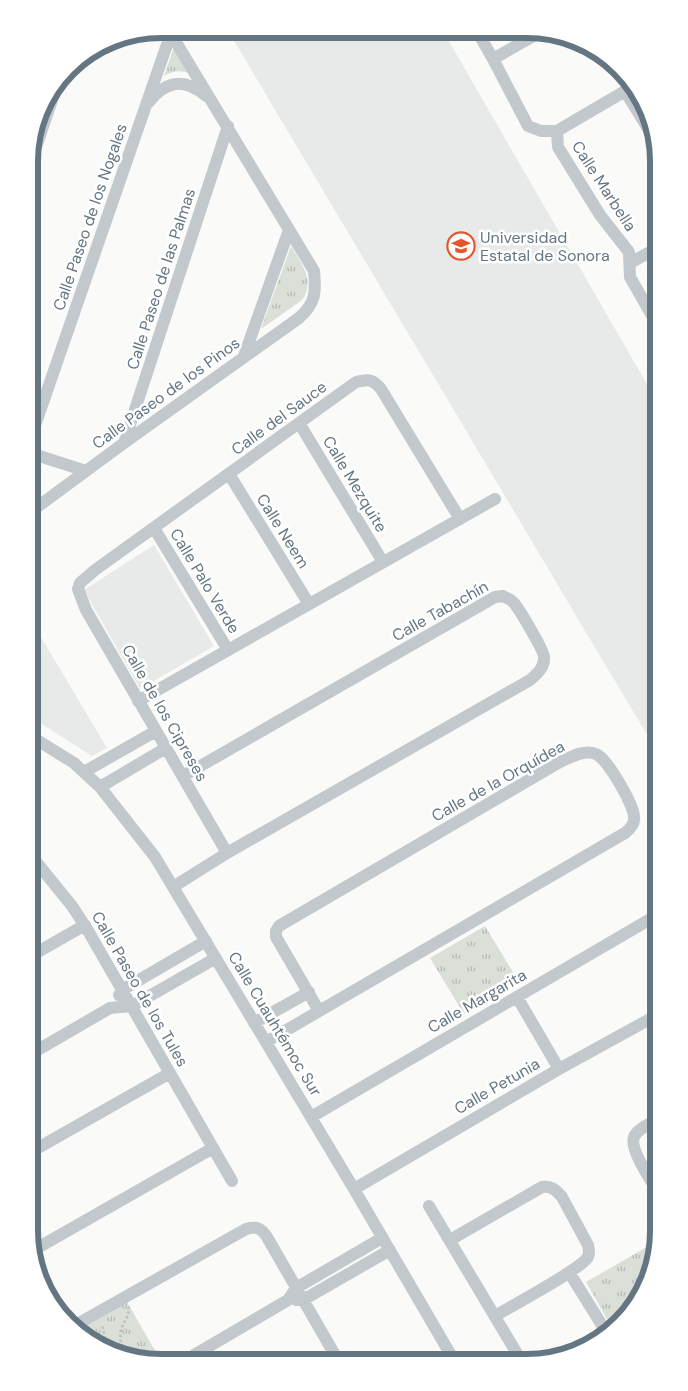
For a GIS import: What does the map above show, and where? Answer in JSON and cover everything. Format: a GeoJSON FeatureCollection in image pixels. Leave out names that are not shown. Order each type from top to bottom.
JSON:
{"type":"FeatureCollection","features":[{"type":"Feature","properties":{"kind":"street","name":"Calle Marbella"},"geometry":{"type":"LineString","coordinates":[[480,37],[494,59],[528,126],[541,131],[557,131],[558,147],[600,216],[629,252],[630,277],[650,312]]}},
{"type":"Feature","properties":{"kind":"street"},"geometry":{"type":"LineString","coordinates":[[494,59],[531,37]]}},
{"type":"Feature","properties":{"kind":"street","name":"Calle Paseo de los Nogales"},"geometry":{"type":"LineString","coordinates":[[38,418],[145,108],[167,38]]}},
{"type":"Feature","properties":{"kind":"street"},"geometry":{"type":"LineString","coordinates":[[173,38],[289,230],[244,356]]}},
{"type":"Feature","properties":{"kind":"street"},"geometry":{"type":"LineString","coordinates":[[145,108],[159,91],[166,86],[180,84],[195,87],[211,100]]}},
{"type":"Feature","properties":{"kind":"street"},"geometry":{"type":"LineString","coordinates":[[557,131],[628,89]]}},
{"type":"Feature","properties":{"kind":"street"},"geometry":{"type":"LineString","coordinates":[[629,90],[642,116]]}},
{"type":"Feature","properties":{"kind":"street"},"geometry":{"type":"LineString","coordinates":[[41,134],[50,107]]}},
{"type":"Feature","properties":{"kind":"street","name":"Calle Paseo de las Palmas"},"geometry":{"type":"LineString","coordinates":[[124,443],[228,126]]}},
{"type":"Feature","properties":{"kind":"street","name":"Calle Paseo de los Pinos"},"geometry":{"type":"LineString","coordinates":[[38,507],[307,311],[312,304],[314,295],[314,271],[289,230]]}},
{"type":"Feature","properties":{"kind":"street"},"geometry":{"type":"LineString","coordinates":[[630,263],[650,251]]}},
{"type":"Feature","properties":{"kind":"street","name":"Calle del Sauce"},"geometry":{"type":"LineString","coordinates":[[78,589],[80,583],[86,577],[299,423],[356,382],[369,379],[375,382],[460,519]]}},
{"type":"Feature","properties":{"kind":"street","name":"Calle Mezquite"},"geometry":{"type":"LineString","coordinates":[[299,423],[383,562]]}},
{"type":"Feature","properties":{"kind":"street"},"geometry":{"type":"LineString","coordinates":[[38,455],[86,471]]}},
{"type":"Feature","properties":{"kind":"street","name":"Calle Neem"},"geometry":{"type":"LineString","coordinates":[[229,474],[309,604]]}},
{"type":"Feature","properties":{"kind":"street"},"geometry":{"type":"LineString","coordinates":[[138,701],[495,499]]}},
{"type":"Feature","properties":{"kind":"street","name":"Calle Palo Verde"},"geometry":{"type":"LineString","coordinates":[[154,528],[228,650]]}},
{"type":"Feature","properties":{"kind":"street","name":"Calle de los Cipreses"},"geometry":{"type":"LineString","coordinates":[[78,589],[86,610],[227,853]]}},
{"type":"Feature","properties":{"kind":"street","name":"Calle Tabachín"},"geometry":{"type":"LineString","coordinates":[[183,776],[494,597],[504,596],[513,602],[520,612],[545,656],[543,665],[538,673],[530,680],[227,853]]}},
{"type":"Feature","properties":{"kind":"street"},"geometry":{"type":"LineString","coordinates":[[84,772],[156,731]]}},
{"type":"Feature","properties":{"kind":"street","name":"Calle Cuauhtémoc Sur"},"geometry":{"type":"LineString","coordinates":[[37,740],[84,772],[100,787],[155,857],[450,1354]]}},
{"type":"Feature","properties":{"kind":"street"},"geometry":{"type":"LineString","coordinates":[[100,787],[166,748]]}},
{"type":"Feature","properties":{"kind":"street","name":"Calle de la Orquídea"},"geometry":{"type":"LineString","coordinates":[[266,1042],[320,1011],[629,829],[635,817],[614,772],[604,759],[596,754],[585,753],[558,763],[279,926],[276,931],[276,937],[320,1011]]}},
{"type":"Feature","properties":{"kind":"street"},"geometry":{"type":"LineString","coordinates":[[174,887],[227,853]]}},
{"type":"Feature","properties":{"kind":"street","name":"Calle Paseo de los Tules"},"geometry":{"type":"LineString","coordinates":[[37,864],[56,885],[84,925],[232,1181]]}},
{"type":"Feature","properties":{"kind":"street","name":"Calle Margarita"},"geometry":{"type":"LineString","coordinates":[[311,1117],[650,919]]}},
{"type":"Feature","properties":{"kind":"street"},"geometry":{"type":"LineString","coordinates":[[37,952],[84,925]]}},
{"type":"Feature","properties":{"kind":"street"},"geometry":{"type":"LineString","coordinates":[[110,1008],[122,990],[206,941]]}},
{"type":"Feature","properties":{"kind":"street"},"geometry":{"type":"LineString","coordinates":[[37,1050],[110,1008],[132,1006],[216,958]]}},
{"type":"Feature","properties":{"kind":"street"},"geometry":{"type":"LineString","coordinates":[[254,1022],[309,992]]}},
{"type":"Feature","properties":{"kind":"street"},"geometry":{"type":"LineString","coordinates":[[517,997],[559,1069]]}},
{"type":"Feature","properties":{"kind":"street","name":"Calle Petunia"},"geometry":{"type":"LineString","coordinates":[[354,1190],[559,1069],[650,1019]]}},
{"type":"Feature","properties":{"kind":"street"},"geometry":{"type":"LineString","coordinates":[[37,1148],[170,1073]]}},
{"type":"Feature","properties":{"kind":"street"},"geometry":{"type":"LineString","coordinates":[[650,1124],[637,1132],[633,1142],[637,1156],[650,1178]]}},
{"type":"Feature","properties":{"kind":"street"},"geometry":{"type":"LineString","coordinates":[[39,1247],[213,1148]]}},
{"type":"Feature","properties":{"kind":"street"},"geometry":{"type":"LineString","coordinates":[[450,1240],[537,1190],[549,1186],[562,1198],[588,1245],[589,1252],[587,1257],[569,1272],[494,1316]]}},
{"type":"Feature","properties":{"kind":"street"},"geometry":{"type":"LineString","coordinates":[[429,1206],[517,1354]]}},
{"type":"Feature","properties":{"kind":"street"},"geometry":{"type":"LineString","coordinates":[[79,1323],[246,1229],[254,1227],[263,1231],[334,1354]]}},
{"type":"Feature","properties":{"kind":"street"},"geometry":{"type":"LineString","coordinates":[[196,1354],[288,1300],[296,1288],[382,1238]]}},
{"type":"Feature","properties":{"kind":"street"},"geometry":{"type":"LineString","coordinates":[[288,1300],[303,1300],[390,1250]]}},
{"type":"Feature","properties":{"kind":"street"},"geometry":{"type":"LineString","coordinates":[[569,1272],[604,1328]]}},
{"type":"Feature","properties":{"kind":"path"},"geometry":{"type":"LineString","coordinates":[[121,1347],[121,1328],[129,1314],[126,1297]]}},
{"type":"Feature","properties":{"kind":"path"},"geometry":{"type":"LineString","coordinates":[[98,1313],[105,1330],[104,1339]]}},
{"type":"Feature","properties":{"kind":"shaded area","name":"Universidad Estatal de Sonora"},"geometry":{"type":"Polygon","coordinates":[[[447,37],[650,389],[650,740],[232,38],[447,37]]]}},
{"type":"Feature","properties":{"kind":"shaded area"},"geometry":{"type":"Polygon","coordinates":[[[154,545],[214,646],[140,689],[84,590],[154,545]]]}},
{"type":"Feature","properties":{"kind":"shaded area"},"geometry":{"type":"Polygon","coordinates":[[[38,631],[107,748],[92,756],[37,721],[38,631]]]}},
{"type":"Feature","properties":{"kind":"green space"},"geometry":{"type":"Polygon","coordinates":[[[173,50],[176,50],[192,74],[178,71],[164,76],[173,50]]]}},
{"type":"Feature","properties":{"kind":"green space"},"geometry":{"type":"Polygon","coordinates":[[[291,246],[306,272],[308,286],[306,293],[302,300],[261,329],[291,246]]]}},
{"type":"Feature","properties":{"kind":"green space"},"geometry":{"type":"Polygon","coordinates":[[[485,926],[519,982],[464,1014],[430,958],[485,926]]]}},
{"type":"Feature","properties":{"kind":"green space"},"geometry":{"type":"Polygon","coordinates":[[[649,1246],[644,1270],[638,1285],[625,1306],[609,1323],[586,1282],[649,1246]]]}},
{"type":"Feature","properties":{"kind":"green space"},"geometry":{"type":"Polygon","coordinates":[[[127,1302],[157,1354],[128,1349],[113,1344],[84,1327],[127,1302]]]}},
{"type":"Feature","properties":{"kind":"place","name":"Universidad Estatal de Sonora"},"geometry":{"type":"Point","coordinates":[461,246]}}]}
